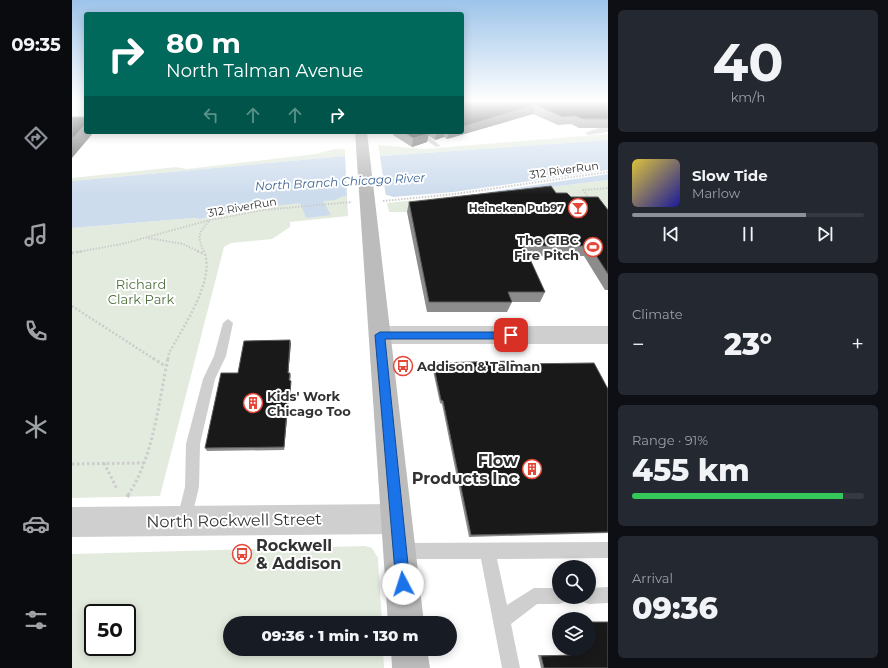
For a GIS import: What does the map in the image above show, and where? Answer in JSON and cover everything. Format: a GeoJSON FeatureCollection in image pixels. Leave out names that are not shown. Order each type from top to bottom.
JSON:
{"type":"FeatureCollection","features":[{"type":"Feature","properties":{"kind":"main road"},"geometry":{"type":"LineString","coordinates":[[360,134],[405,616]]}},
{"type":"Feature","properties":{"kind":"main road"},"geometry":{"type":"LineString","coordinates":[[410,656],[411,668]]}},
{"type":"Feature","properties":{"kind":"street"},"geometry":{"type":"LineString","coordinates":[[380,335],[608,335]]}},
{"type":"Feature","properties":{"kind":"street","name":"North Rockwell Street"},"geometry":{"type":"LineString","coordinates":[[72,522],[397,519]]}},
{"type":"Feature","properties":{"kind":"lane"},"geometry":{"type":"LineString","coordinates":[[588,133],[595,131]]}},
{"type":"Feature","properties":{"kind":"lane"},"geometry":{"type":"LineString","coordinates":[[421,134],[438,146]]}},
{"type":"Feature","properties":{"kind":"lane"},"geometry":{"type":"LineString","coordinates":[[185,520],[192,487],[193,444],[209,379],[220,356],[228,323]]}},
{"type":"Feature","properties":{"kind":"lane"},"geometry":{"type":"LineString","coordinates":[[487,550],[511,668]]}},
{"type":"Feature","properties":{"kind":"lane"},"geometry":{"type":"LineString","coordinates":[[400,551],[487,550],[607,552]]}},
{"type":"Feature","properties":{"kind":"lane"},"geometry":{"type":"LineString","coordinates":[[596,596],[608,595]]}},
{"type":"Feature","properties":{"kind":"lane"},"geometry":{"type":"LineString","coordinates":[[501,620],[534,596],[552,596]]}},
{"type":"Feature","properties":{"kind":"path","name":"312 RiverRun"},"geometry":{"type":"LineString","coordinates":[[72,253],[143,238],[210,220],[262,210],[324,204],[367,205],[608,172]]}},
{"type":"Feature","properties":{"kind":"path"},"geometry":{"type":"LineString","coordinates":[[591,202],[583,190],[608,188]]}},
{"type":"Feature","properties":{"kind":"path"},"geometry":{"type":"LineString","coordinates":[[112,521],[136,484],[152,437],[165,366],[169,353],[198,298],[205,281],[207,266],[205,254],[199,240],[199,233],[210,220]]}},
{"type":"Feature","properties":{"kind":"path"},"geometry":{"type":"LineString","coordinates":[[143,238],[170,240],[205,254]]}},
{"type":"Feature","properties":{"kind":"path"},"geometry":{"type":"LineString","coordinates":[[72,306],[165,366]]}},
{"type":"Feature","properties":{"kind":"path"},"geometry":{"type":"LineString","coordinates":[[72,464],[144,462]]}},
{"type":"Feature","properties":{"kind":"path"},"geometry":{"type":"LineString","coordinates":[[104,463],[117,489]]}},
{"type":"Feature","properties":{"kind":"green space"},"geometry":{"type":"Polygon","coordinates":[[[608,134],[608,140],[380,156],[378,145],[425,149],[608,134]]]}},
{"type":"Feature","properties":{"kind":"green space"},"geometry":{"type":"Polygon","coordinates":[[[335,149],[345,149],[345,156],[72,181],[72,178],[176,167],[187,169],[315,154],[335,149]]]}},
{"type":"Feature","properties":{"kind":"green space","name":"The CIBC Fire Pitch"},"geometry":{"type":"Polygon","coordinates":[[[608,180],[608,290],[605,290],[547,195],[407,212],[389,212],[387,203],[484,193],[501,193],[608,180]]]}},
{"type":"Feature","properties":{"kind":"green space","name":"Richard Clark Park"},"geometry":{"type":"Polygon","coordinates":[[[347,195],[348,216],[290,222],[290,227],[272,239],[231,243],[224,247],[160,496],[72,498],[72,228],[194,218],[200,219],[242,210],[347,195]]]}},
{"type":"Feature","properties":{"kind":"green space"},"geometry":{"type":"Polygon","coordinates":[[[365,546],[372,548],[378,558],[382,616],[223,616],[223,656],[383,656],[384,668],[72,668],[72,554],[365,546]]]}},
{"type":"Feature","properties":{"kind":"water","name":"North Branch Chicago River"},"geometry":{"type":"Polygon","coordinates":[[[608,140],[608,180],[501,193],[453,192],[393,197],[381,194],[347,195],[336,200],[323,201],[331,215],[306,218],[300,203],[242,210],[200,219],[194,218],[72,228],[72,181],[345,156],[380,156],[608,140]]]}},
{"type":"Feature","properties":{"kind":"pier"},"geometry":{"type":"Polygon","coordinates":[[[345,156],[380,156],[386,197],[347,197],[345,156]]]}},
{"type":"Feature","properties":{"kind":"pier"},"geometry":{"type":"Polygon","coordinates":[[[608,170],[608,174],[476,194],[455,194],[453,192],[608,170]]]}},
{"type":"Feature","properties":{"kind":"building"},"geometry":{"type":"Polygon","coordinates":[[[72,131],[79,131],[72,139],[72,131]]]}},
{"type":"Feature","properties":{"kind":"building"},"geometry":{"type":"Polygon","coordinates":[[[407,134],[429,134],[413,138],[407,134]]]}},
{"type":"Feature","properties":{"kind":"building"},"geometry":{"type":"Polygon","coordinates":[[[551,186],[556,193],[567,193],[571,197],[598,197],[608,210],[608,274],[590,246],[524,246],[545,292],[508,292],[512,302],[429,302],[409,202],[551,186]]]}},
{"type":"Feature","properties":{"kind":"building","name":"Kids' Work Chicago Too"},"geometry":{"type":"Polygon","coordinates":[[[290,340],[288,373],[290,373],[289,380],[291,381],[290,394],[288,394],[284,447],[205,448],[221,373],[238,373],[244,341],[290,340]]]}},
{"type":"Feature","properties":{"kind":"building","name":"Flow Products Inc"},"geometry":{"type":"Polygon","coordinates":[[[514,361],[515,364],[594,363],[608,389],[608,532],[471,535],[443,401],[441,400],[433,363],[514,361]]]}},
{"type":"Feature","properties":{"kind":"building"},"geometry":{"type":"Polygon","coordinates":[[[596,622],[608,622],[608,668],[544,668],[541,656],[596,656],[596,622]]]}},
{"type":"Feature","properties":{"kind":"place","name":"Heineken Pub97"},"geometry":{"type":"Point","coordinates":[578,208]}},
{"type":"Feature","properties":{"kind":"place","name":"The CIBC Fire Pitch"},"geometry":{"type":"Point","coordinates":[593,247]}},
{"type":"Feature","properties":{"kind":"place","name":"Addison & Talman"},"geometry":{"type":"Point","coordinates":[403,366]}},
{"type":"Feature","properties":{"kind":"place","name":"Kids' Work Chicago Too"},"geometry":{"type":"Point","coordinates":[253,403]}},
{"type":"Feature","properties":{"kind":"place","name":"Flow Products Inc"},"geometry":{"type":"Point","coordinates":[532,469]}},
{"type":"Feature","properties":{"kind":"place","name":"Rockwell & Addison"},"geometry":{"type":"Point","coordinates":[242,554]}},
{"type":"Feature","properties":{"kind":"route"},"geometry":{"type":"LineString","coordinates":[[403,584],[380,335],[511,335]]}}]}
